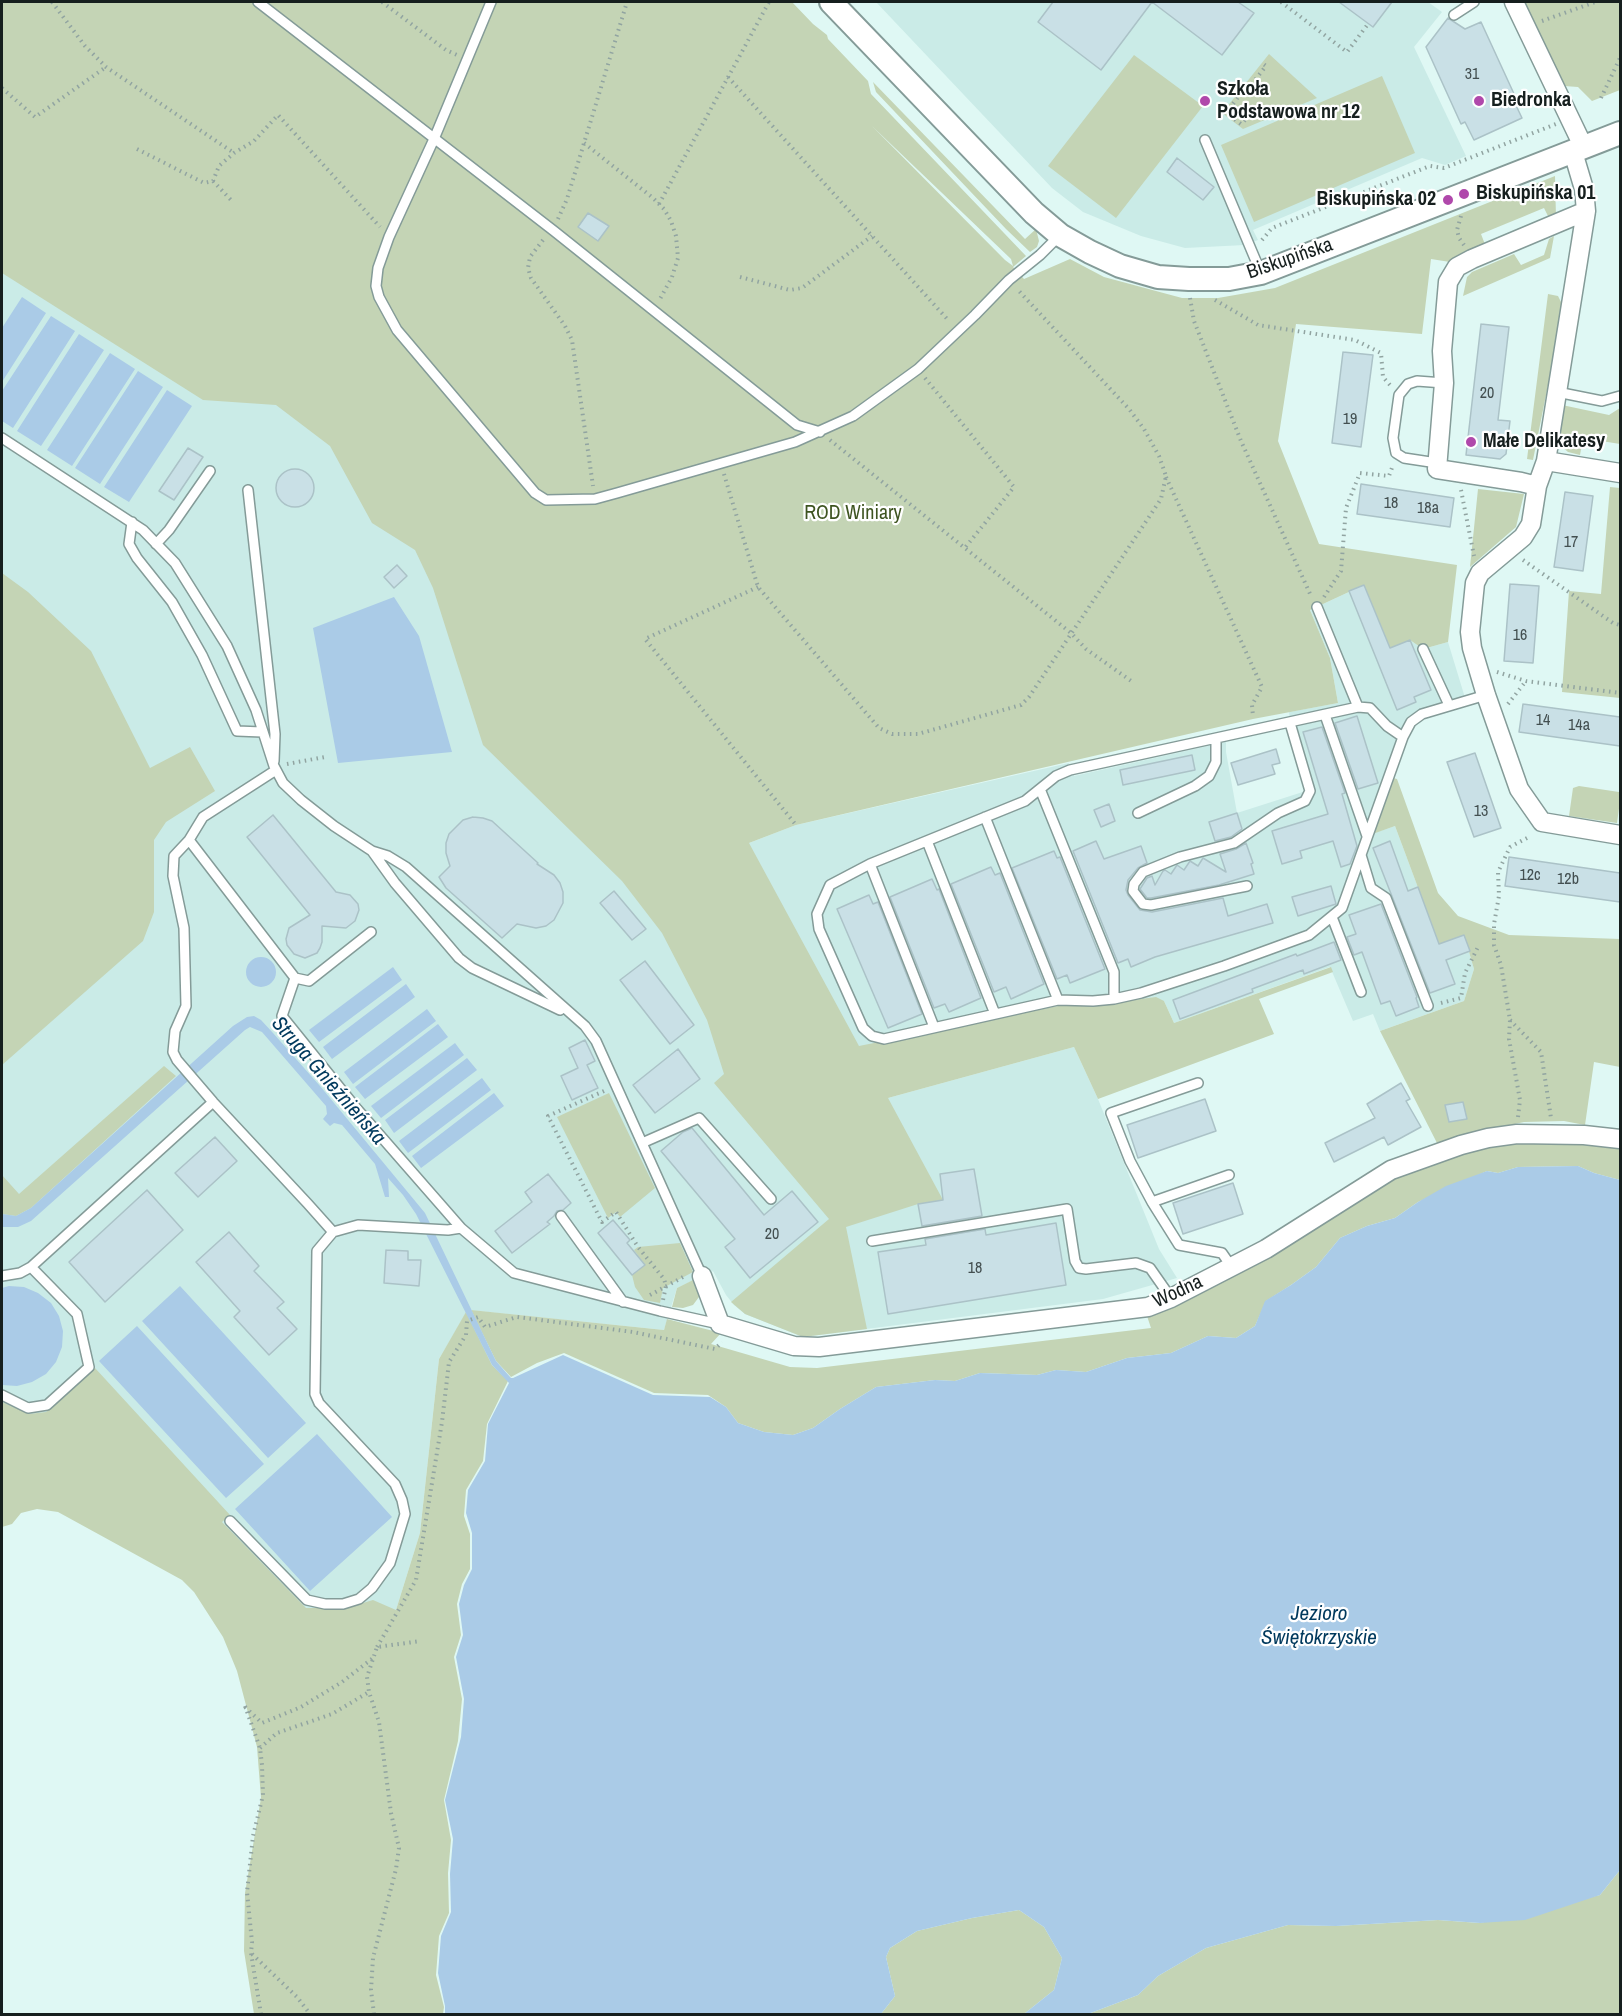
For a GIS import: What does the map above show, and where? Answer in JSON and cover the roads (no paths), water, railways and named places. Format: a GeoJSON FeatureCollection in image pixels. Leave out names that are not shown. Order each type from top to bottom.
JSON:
{"type":"FeatureCollection","features":[{"type":"Feature","properties":{"kind":"street","name":"Biskupińska"},"geometry":{"type":"LineString","coordinates":[[831,2],[1034,213],[1060,235],[1120,266],[1158,277],[1229,279],[1261,273],[1620,134]]}},
{"type":"Feature","properties":{"kind":"street"},"geometry":{"type":"LineString","coordinates":[[1514,2],[1570,118],[1578,150],[1586,211],[1546,461],[1537,486],[1531,524],[1523,537],[1479,573],[1475,583],[1470,632],[1472,648],[1519,789],[1542,822],[1620,835]]}},
{"type":"Feature","properties":{"kind":"street"},"geometry":{"type":"LineString","coordinates":[[1537,486],[1437,470],[1444,383],[1442,351],[1448,282],[1457,267],[1472,259],[1586,211]]}},
{"type":"Feature","properties":{"kind":"street"},"geometry":{"type":"LineString","coordinates":[[1546,461],[1620,473]]}},
{"type":"Feature","properties":{"kind":"street","name":"Wodna"},"geometry":{"type":"LineString","coordinates":[[727,1326],[794,1346],[819,1347],[1148,1307],[1171,1298],[1266,1249],[1391,1170],[1488,1138],[1517,1134],[1552,1133],[1620,1139]]}},
{"type":"Feature","properties":{"kind":"street"},"geometry":{"type":"LineString","coordinates":[[701,1273],[727,1326]]}},
{"type":"Feature","properties":{"kind":"lane"},"geometry":{"type":"LineString","coordinates":[[258,2],[654,310],[797,425],[820,432]]}},
{"type":"Feature","properties":{"kind":"lane"},"geometry":{"type":"LineString","coordinates":[[491,2],[434,139],[389,237],[378,268],[376,286],[379,297],[398,330],[535,493],[546,500],[595,499],[795,442],[853,416],[918,369],[1009,280],[1060,235]]}},
{"type":"Feature","properties":{"kind":"lane"},"geometry":{"type":"LineString","coordinates":[[1454,15],[1474,2]]}},
{"type":"Feature","properties":{"kind":"lane"},"geometry":{"type":"LineString","coordinates":[[1205,140],[1261,273]]}},
{"type":"Feature","properties":{"kind":"lane"},"geometry":{"type":"LineString","coordinates":[[1437,463],[1404,459],[1396,453],[1393,438],[1399,395],[1408,384],[1417,381],[1444,383]]}},
{"type":"Feature","properties":{"kind":"lane"},"geometry":{"type":"LineString","coordinates":[[1557,392],[1602,401],[1620,396]]}},
{"type":"Feature","properties":{"kind":"lane"},"geometry":{"type":"LineString","coordinates":[[2,438],[144,530],[175,563],[227,646],[256,710],[275,768],[283,783],[301,800],[372,851],[388,856],[406,867],[585,1026],[596,1041],[701,1273]]}},
{"type":"Feature","properties":{"kind":"lane"},"geometry":{"type":"LineString","coordinates":[[156,544],[169,530],[210,471]]}},
{"type":"Feature","properties":{"kind":"lane"},"geometry":{"type":"LineString","coordinates":[[248,490],[275,734],[275,768]]}},
{"type":"Feature","properties":{"kind":"lane"},"geometry":{"type":"LineString","coordinates":[[132,522],[129,544],[137,558],[172,602],[202,655],[237,731],[262,732]]}},
{"type":"Feature","properties":{"kind":"lane"},"geometry":{"type":"LineString","coordinates":[[1317,607],[1358,707]]}},
{"type":"Feature","properties":{"kind":"lane"},"geometry":{"type":"LineString","coordinates":[[1423,649],[1449,705]]}},
{"type":"Feature","properties":{"kind":"lane"},"geometry":{"type":"LineString","coordinates":[[1403,737],[1387,726],[1370,708],[1358,707],[1070,770],[1056,776],[1025,801],[870,864],[830,885],[817,914],[819,929],[863,1028],[872,1036],[884,1039],[1058,1000],[1114,999],[1224,966],[1309,935],[1342,908],[1403,737],[1411,722],[1422,714],[1486,695]]}},
{"type":"Feature","properties":{"kind":"lane"},"geometry":{"type":"LineString","coordinates":[[1325,715],[1367,836]]}},
{"type":"Feature","properties":{"kind":"lane"},"geometry":{"type":"LineString","coordinates":[[1247,886],[1151,905],[1143,904],[1133,891],[1134,884],[1143,872],[1179,857],[1234,843],[1278,813],[1305,801],[1310,791],[1290,723]]}},
{"type":"Feature","properties":{"kind":"lane"},"geometry":{"type":"LineString","coordinates":[[1138,813],[1196,786],[1209,776],[1216,762],[1216,739]]}},
{"type":"Feature","properties":{"kind":"lane"},"geometry":{"type":"LineString","coordinates":[[275,768],[203,817],[189,840],[174,856],[173,876],[184,928],[186,1006],[175,1031],[173,1052],[177,1060],[213,1102],[333,1232]]}},
{"type":"Feature","properties":{"kind":"lane"},"geometry":{"type":"LineString","coordinates":[[1040,789],[1114,972],[1114,999]]}},
{"type":"Feature","properties":{"kind":"lane"},"geometry":{"type":"LineString","coordinates":[[985,817],[1058,1000]]}},
{"type":"Feature","properties":{"kind":"lane"},"geometry":{"type":"LineString","coordinates":[[189,840],[296,978],[309,981],[371,932]]}},
{"type":"Feature","properties":{"kind":"lane"},"geometry":{"type":"LineString","coordinates":[[927,841],[995,1014]]}},
{"type":"Feature","properties":{"kind":"lane"},"geometry":{"type":"LineString","coordinates":[[372,851],[395,883],[459,958],[472,968],[570,1015]]}},
{"type":"Feature","properties":{"kind":"lane"},"geometry":{"type":"LineString","coordinates":[[1361,854],[1371,888],[1386,898],[1428,1006]]}},
{"type":"Feature","properties":{"kind":"lane"},"geometry":{"type":"LineString","coordinates":[[870,864],[934,1027]]}},
{"type":"Feature","properties":{"kind":"lane"},"geometry":{"type":"LineString","coordinates":[[1332,917],[1361,992]]}},
{"type":"Feature","properties":{"kind":"lane"},"geometry":{"type":"LineString","coordinates":[[296,978],[282,1016],[357,1109],[461,1228],[514,1273],[623,1302],[727,1326]]}},
{"type":"Feature","properties":{"kind":"lane"},"geometry":{"type":"LineString","coordinates":[[1198,1083],[1111,1113],[1131,1161],[1152,1202],[1179,1245],[1222,1252],[1231,1266]]}},
{"type":"Feature","properties":{"kind":"lane"},"geometry":{"type":"LineString","coordinates":[[2,1276],[20,1273],[31,1267],[213,1102]]}},
{"type":"Feature","properties":{"kind":"lane"},"geometry":{"type":"LineString","coordinates":[[642,1143],[699,1118],[771,1199]]}},
{"type":"Feature","properties":{"kind":"lane"},"geometry":{"type":"LineString","coordinates":[[1152,1202],[1229,1175]]}},
{"type":"Feature","properties":{"kind":"lane"},"geometry":{"type":"LineString","coordinates":[[872,1241],[1066,1209],[1075,1261],[1079,1268],[1136,1263],[1150,1268],[1171,1298]]}},
{"type":"Feature","properties":{"kind":"lane"},"geometry":{"type":"LineString","coordinates":[[561,1216],[623,1302]]}},
{"type":"Feature","properties":{"kind":"lane"},"geometry":{"type":"LineString","coordinates":[[230,1521],[307,1600],[325,1604],[344,1604],[359,1599],[372,1588],[390,1563],[405,1514],[395,1484],[319,1403],[315,1394],[317,1251],[333,1232],[358,1225],[448,1230],[461,1228]]}},
{"type":"Feature","properties":{"kind":"lane"},"geometry":{"type":"LineString","coordinates":[[2,1395],[28,1408],[47,1405],[89,1367],[77,1314],[31,1267]]}},
{"type":"Feature","properties":{"kind":"water"},"geometry":{"type":"Polygon","coordinates":[[[22,297],[46,313],[2,382],[2,328],[22,297]]]}},
{"type":"Feature","properties":{"kind":"water"},"geometry":{"type":"Polygon","coordinates":[[[51,316],[75,331],[13,428],[2,421],[2,391],[51,316]]]}},
{"type":"Feature","properties":{"kind":"water"},"geometry":{"type":"Polygon","coordinates":[[[79,334],[104,350],[41,446],[17,431],[79,334]]]}},
{"type":"Feature","properties":{"kind":"water"},"geometry":{"type":"Polygon","coordinates":[[[110,353],[135,369],[72,466],[47,450],[110,353]]]}},
{"type":"Feature","properties":{"kind":"water"},"geometry":{"type":"Polygon","coordinates":[[[138,371],[163,387],[100,484],[75,468],[138,371]]]}},
{"type":"Feature","properties":{"kind":"water"},"geometry":{"type":"Polygon","coordinates":[[[167,390],[192,406],[129,502],[104,487],[167,390]]]}},
{"type":"Feature","properties":{"kind":"water"},"geometry":{"type":"Polygon","coordinates":[[[394,597],[419,636],[452,752],[338,763],[313,628],[394,597]]]}},
{"type":"Feature","properties":{"kind":"water"},"geometry":{"type":"Polygon","coordinates":[[[261,957],[267,958],[275,966],[275,978],[267,986],[261,987],[255,986],[247,978],[246,972],[247,966],[255,958],[261,957]]]}},
{"type":"Feature","properties":{"kind":"water"},"geometry":{"type":"Polygon","coordinates":[[[393,967],[402,980],[319,1042],[309,1030],[393,967]]]}},
{"type":"Feature","properties":{"kind":"water"},"geometry":{"type":"Polygon","coordinates":[[[406,984],[415,997],[332,1059],[323,1047],[406,984]]]}},
{"type":"Feature","properties":{"kind":"water"},"geometry":{"type":"Polygon","coordinates":[[[427,1009],[436,1021],[353,1084],[344,1072],[427,1009]]]}},
{"type":"Feature","properties":{"kind":"water","name":"Jezioro Świętokrzyskie"},"geometry":{"type":"Polygon","coordinates":[[[254,1016],[261,1020],[320,1086],[425,1213],[496,1361],[511,1378],[563,1355],[653,1395],[710,1397],[726,1407],[738,1423],[764,1432],[793,1435],[813,1428],[876,1387],[935,1380],[955,1381],[980,1373],[1037,1375],[1056,1370],[1086,1372],[1127,1358],[1171,1353],[1208,1336],[1236,1338],[1255,1326],[1265,1301],[1316,1267],[1340,1238],[1367,1226],[1395,1218],[1446,1186],[1487,1171],[1498,1173],[1518,1167],[1578,1166],[1620,1180],[1620,1870],[1600,1895],[1525,1920],[1480,1923],[1438,1920],[1336,1926],[1288,1925],[1206,1948],[1158,1976],[1138,1995],[1088,2014],[1024,2014],[1054,1990],[1062,1958],[1044,1927],[1019,1910],[917,1931],[890,1948],[886,1957],[895,1996],[881,2014],[445,2014],[438,1973],[441,1936],[451,1912],[450,1874],[453,1839],[445,1800],[461,1737],[464,1699],[456,1657],[463,1635],[459,1604],[464,1585],[472,1569],[472,1533],[466,1513],[468,1490],[485,1461],[488,1424],[509,1383],[492,1365],[416,1214],[388,1178],[389,1197],[385,1197],[375,1164],[342,1125],[334,1123],[330,1126],[323,1119],[327,1114],[326,1106],[262,1032],[250,1027],[31,1221],[18,1227],[2,1227],[2,1214],[16,1216],[31,1208],[233,1026],[247,1017],[254,1016]]]}},
{"type":"Feature","properties":{"kind":"water"},"geometry":{"type":"Polygon","coordinates":[[[438,1024],[448,1037],[365,1099],[355,1087],[438,1024]]]}},
{"type":"Feature","properties":{"kind":"water"},"geometry":{"type":"Polygon","coordinates":[[[455,1043],[464,1055],[381,1118],[371,1106],[455,1043]]]}},
{"type":"Feature","properties":{"kind":"water"},"geometry":{"type":"Polygon","coordinates":[[[467,1058],[477,1070],[394,1133],[385,1120],[467,1058]]]}},
{"type":"Feature","properties":{"kind":"water"},"geometry":{"type":"Polygon","coordinates":[[[482,1078],[491,1090],[408,1153],[399,1141],[482,1078]]]}},
{"type":"Feature","properties":{"kind":"water"},"geometry":{"type":"Polygon","coordinates":[[[494,1093],[504,1106],[421,1168],[412,1156],[494,1093]]]}},
{"type":"Feature","properties":{"kind":"water"},"geometry":{"type":"Polygon","coordinates":[[[180,1286],[306,1423],[268,1458],[142,1321],[180,1286]]]}},
{"type":"Feature","properties":{"kind":"water"},"geometry":{"type":"Polygon","coordinates":[[[24,1287],[38,1293],[51,1303],[59,1316],[63,1331],[62,1347],[56,1362],[46,1374],[32,1382],[17,1386],[2,1385],[2,1288],[24,1287]]]}},
{"type":"Feature","properties":{"kind":"water"},"geometry":{"type":"Polygon","coordinates":[[[137,1326],[264,1464],[226,1498],[99,1361],[137,1326]]]}},
{"type":"Feature","properties":{"kind":"water"},"geometry":{"type":"Polygon","coordinates":[[[317,1434],[392,1517],[310,1591],[235,1509],[317,1434]]]}},
{"type":"Feature","properties":{"kind":"place","name":"Szkoła Podstawowa nr 12"},"geometry":{"type":"Point","coordinates":[1205,101]}},
{"type":"Feature","properties":{"kind":"place","name":"Biedronka"},"geometry":{"type":"Point","coordinates":[1479,101]}},
{"type":"Feature","properties":{"kind":"place","name":"Biskupińska 01"},"geometry":{"type":"Point","coordinates":[1464,194]}},
{"type":"Feature","properties":{"kind":"place","name":"Biskupińska 02"},"geometry":{"type":"Point","coordinates":[1448,200]}},
{"type":"Feature","properties":{"kind":"place","name":"Małe Delikatesy"},"geometry":{"type":"Point","coordinates":[1471,442]}},
{"type":"Feature","properties":{"kind":"park label","name":"ROD Winiary"},"geometry":{"type":"Point","coordinates":[853,514]}},
{"type":"Feature","properties":{"kind":"water label","name":"Struga Gnieźnieńska"},"geometry":{"type":"Point","coordinates":[328,1081]}}]}
